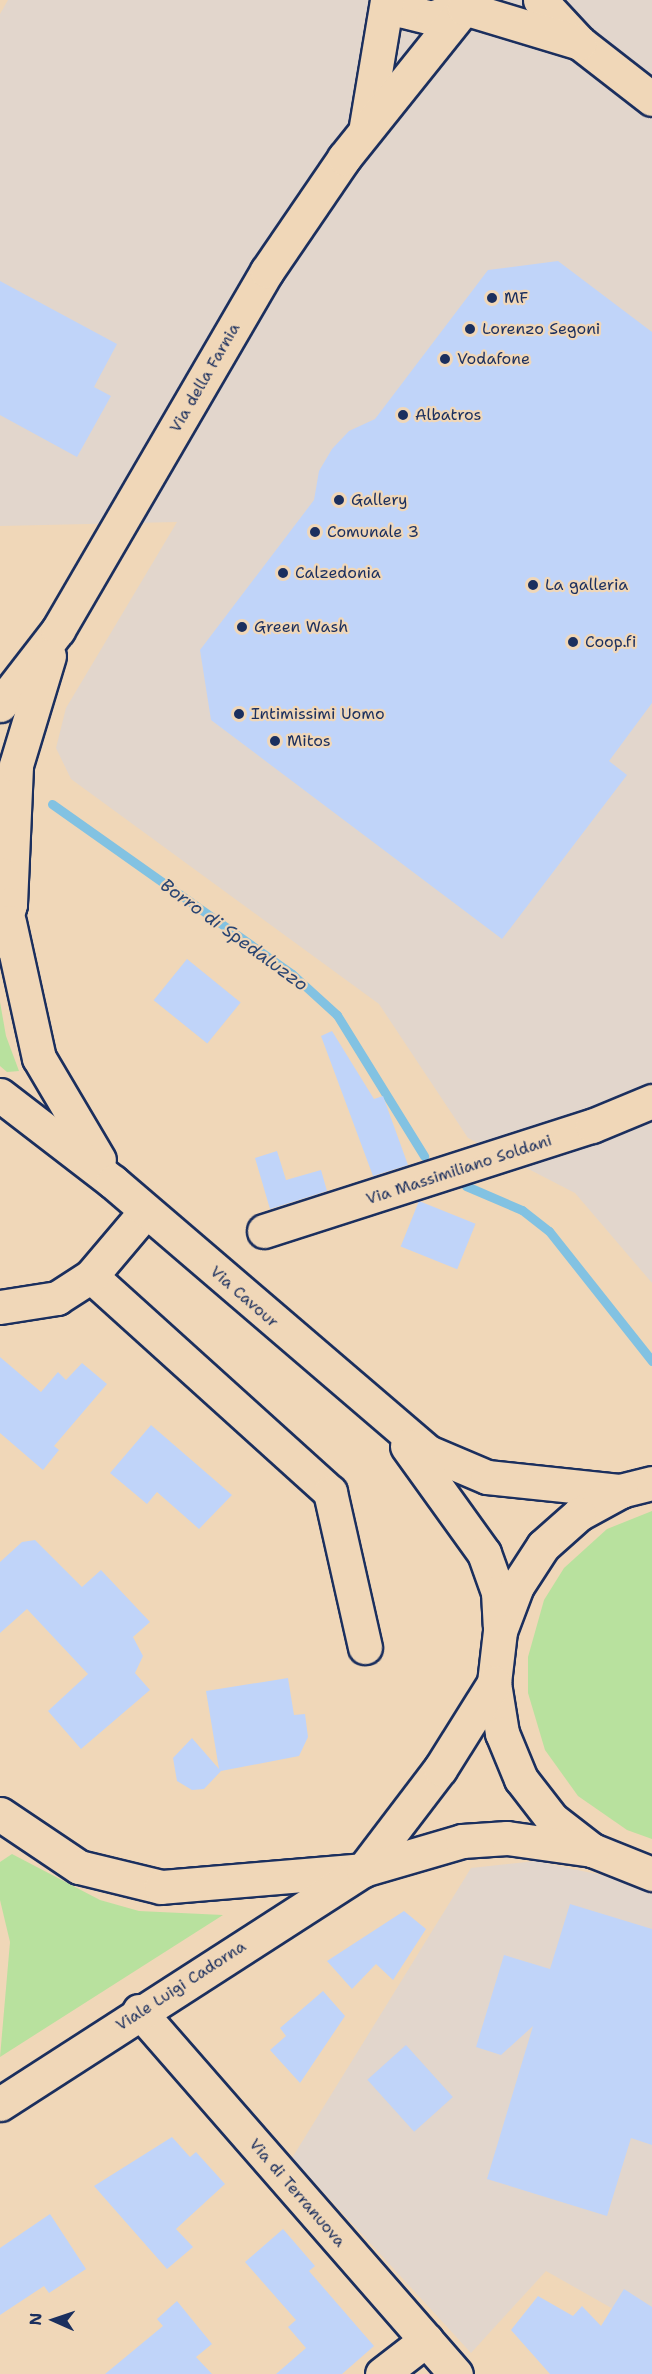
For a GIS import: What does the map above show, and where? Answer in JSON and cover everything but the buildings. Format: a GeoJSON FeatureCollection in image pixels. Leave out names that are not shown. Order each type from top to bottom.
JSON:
{"type":"FeatureCollection","features":[{"type":"Feature","properties":{"kind":"street","name":"Via della Farnia"},"geometry":{"type":"LineString","coordinates":[[364,133],[388,0],[416,17],[449,15],[468,4]]}},
{"type":"Feature","properties":{"kind":"street"},"geometry":{"type":"LineString","coordinates":[[540,0],[580,44],[652,99]]}},
{"type":"Feature","properties":{"kind":"street","name":"Via della Farnia"},"geometry":{"type":"LineString","coordinates":[[0,705],[58,630],[267,271],[364,133],[468,4]]}},
{"type":"Feature","properties":{"kind":"street"},"geometry":{"type":"LineString","coordinates":[[468,4],[580,44]]}},
{"type":"Feature","properties":{"kind":"street","name":"Via della Farnia"},"geometry":{"type":"LineString","coordinates":[[5,910],[16,765],[58,630]]}},
{"type":"Feature","properties":{"kind":"street","name":"Via Cavour"},"geometry":{"type":"LineString","coordinates":[[5,910],[39,1058],[56,1095],[113,1182]]}},
{"type":"Feature","properties":{"kind":"street","name":"Via Cavour"},"geometry":{"type":"LineString","coordinates":[[0,1095],[113,1182],[145,1212],[428,1452],[487,1477],[621,1491]]}},
{"type":"Feature","properties":{"kind":"street","name":"Via Massimiliano Soldani"},"geometry":{"type":"LineString","coordinates":[[264,1231],[581,1130],[652,1101]]}},
{"type":"Feature","properties":{"kind":"street"},"geometry":{"type":"LineString","coordinates":[[0,1307],[57,1298],[91,1276],[145,1212]]}},
{"type":"Feature","properties":{"kind":"street"},"geometry":{"type":"LineString","coordinates":[[91,1276],[330,1492],[365,1647]]}},
{"type":"Feature","properties":{"kind":"street","name":"Via Cavour"},"geometry":{"type":"LineString","coordinates":[[377,1410],[439,1483],[484,1553],[498,1592],[500,1631]]}},
{"type":"Feature","properties":{"kind":"street"},"geometry":{"type":"LineString","coordinates":[[652,1483],[621,1491],[579,1514],[543,1546],[517,1586],[500,1631],[494,1683],[502,1733],[521,1779],[552,1820],[592,1850],[652,1874]]}},
{"type":"Feature","properties":{"kind":"street","name":"Viale Luigi Cadorna"},"geometry":{"type":"LineString","coordinates":[[363,1870],[440,1769],[494,1683]]}},
{"type":"Feature","properties":{"kind":"street"},"geometry":{"type":"LineString","coordinates":[[0,1814],[79,1867],[161,1887],[363,1870]]}},
{"type":"Feature","properties":{"kind":"street","name":"Viale Luigi Cadorna"},"geometry":{"type":"LineString","coordinates":[[0,2104],[139,2011],[363,1870],[462,1841],[507,1838],[592,1850]]}},
{"type":"Feature","properties":{"kind":"street","name":"Via di Terranuova"},"geometry":{"type":"LineString","coordinates":[[139,2011],[456,2374]]}},
{"type":"Feature","properties":{"kind":"street"},"geometry":{"type":"LineString","coordinates":[[382,2374],[426,2340]]}},
{"type":"Feature","properties":{"kind":"shaded area"},"geometry":{"type":"Polygon","coordinates":[[[8,0],[652,0],[652,1283],[575,1193],[468,1138],[379,1004],[71,779],[56,748],[66,708],[177,522],[0,526],[0,14],[8,0]]]}},
{"type":"Feature","properties":{"kind":"shaded area"},"geometry":{"type":"Polygon","coordinates":[[[536,1861],[652,1886],[652,2331],[546,2271],[471,2353],[292,2158],[471,1868],[536,1861]]]}},
{"type":"Feature","properties":{"kind":"green space"},"geometry":{"type":"Polygon","coordinates":[[[0,1002],[6,1036],[19,1071],[7,1072],[0,1066],[0,1002]]]}},
{"type":"Feature","properties":{"kind":"green space"},"geometry":{"type":"Polygon","coordinates":[[[652,1511],[652,1839],[627,1830],[578,1796],[545,1750],[528,1693],[528,1657],[544,1600],[564,1568],[607,1529],[652,1511]]]}},
{"type":"Feature","properties":{"kind":"green space"},"geometry":{"type":"Polygon","coordinates":[[[12,1854],[100,1900],[139,1911],[223,1915],[0,2057],[10,1942],[0,1900],[0,1862],[12,1854]]]}},
{"type":"Feature","properties":{"kind":"waterway","name":"Borro di Spedaluzzo"},"geometry":{"type":"LineString","coordinates":[[52,804],[292,974],[337,1015],[424,1156]]}},
{"type":"Feature","properties":{"kind":"waterway","name":"Borro di Spedaluzzo"},"geometry":{"type":"LineString","coordinates":[[466,1186],[522,1210],[549,1231],[652,1361]]}},
{"type":"Feature","properties":{"kind":"place","name":"MF"},"geometry":{"type":"Point","coordinates":[492,298]}},
{"type":"Feature","properties":{"kind":"place","name":"Lorenzo Segoni"},"geometry":{"type":"Point","coordinates":[470,329]}},
{"type":"Feature","properties":{"kind":"place","name":"Vodafone"},"geometry":{"type":"Point","coordinates":[445,359]}},
{"type":"Feature","properties":{"kind":"place","name":"Albatros"},"geometry":{"type":"Point","coordinates":[403,415]}},
{"type":"Feature","properties":{"kind":"place","name":"Gallery"},"geometry":{"type":"Point","coordinates":[339,500]}},
{"type":"Feature","properties":{"kind":"place","name":"Comunale 3"},"geometry":{"type":"Point","coordinates":[315,532]}},
{"type":"Feature","properties":{"kind":"place","name":"Calzedonia"},"geometry":{"type":"Point","coordinates":[283,573]}},
{"type":"Feature","properties":{"kind":"place","name":"La galleria"},"geometry":{"type":"Point","coordinates":[533,585]}},
{"type":"Feature","properties":{"kind":"place","name":"Green Wash"},"geometry":{"type":"Point","coordinates":[242,627]}},
{"type":"Feature","properties":{"kind":"place","name":"Coop.fi"},"geometry":{"type":"Point","coordinates":[573,642]}},
{"type":"Feature","properties":{"kind":"place","name":"Intimissimi Uomo"},"geometry":{"type":"Point","coordinates":[239,714]}},
{"type":"Feature","properties":{"kind":"place","name":"Mitos"},"geometry":{"type":"Point","coordinates":[275,741]}}]}
